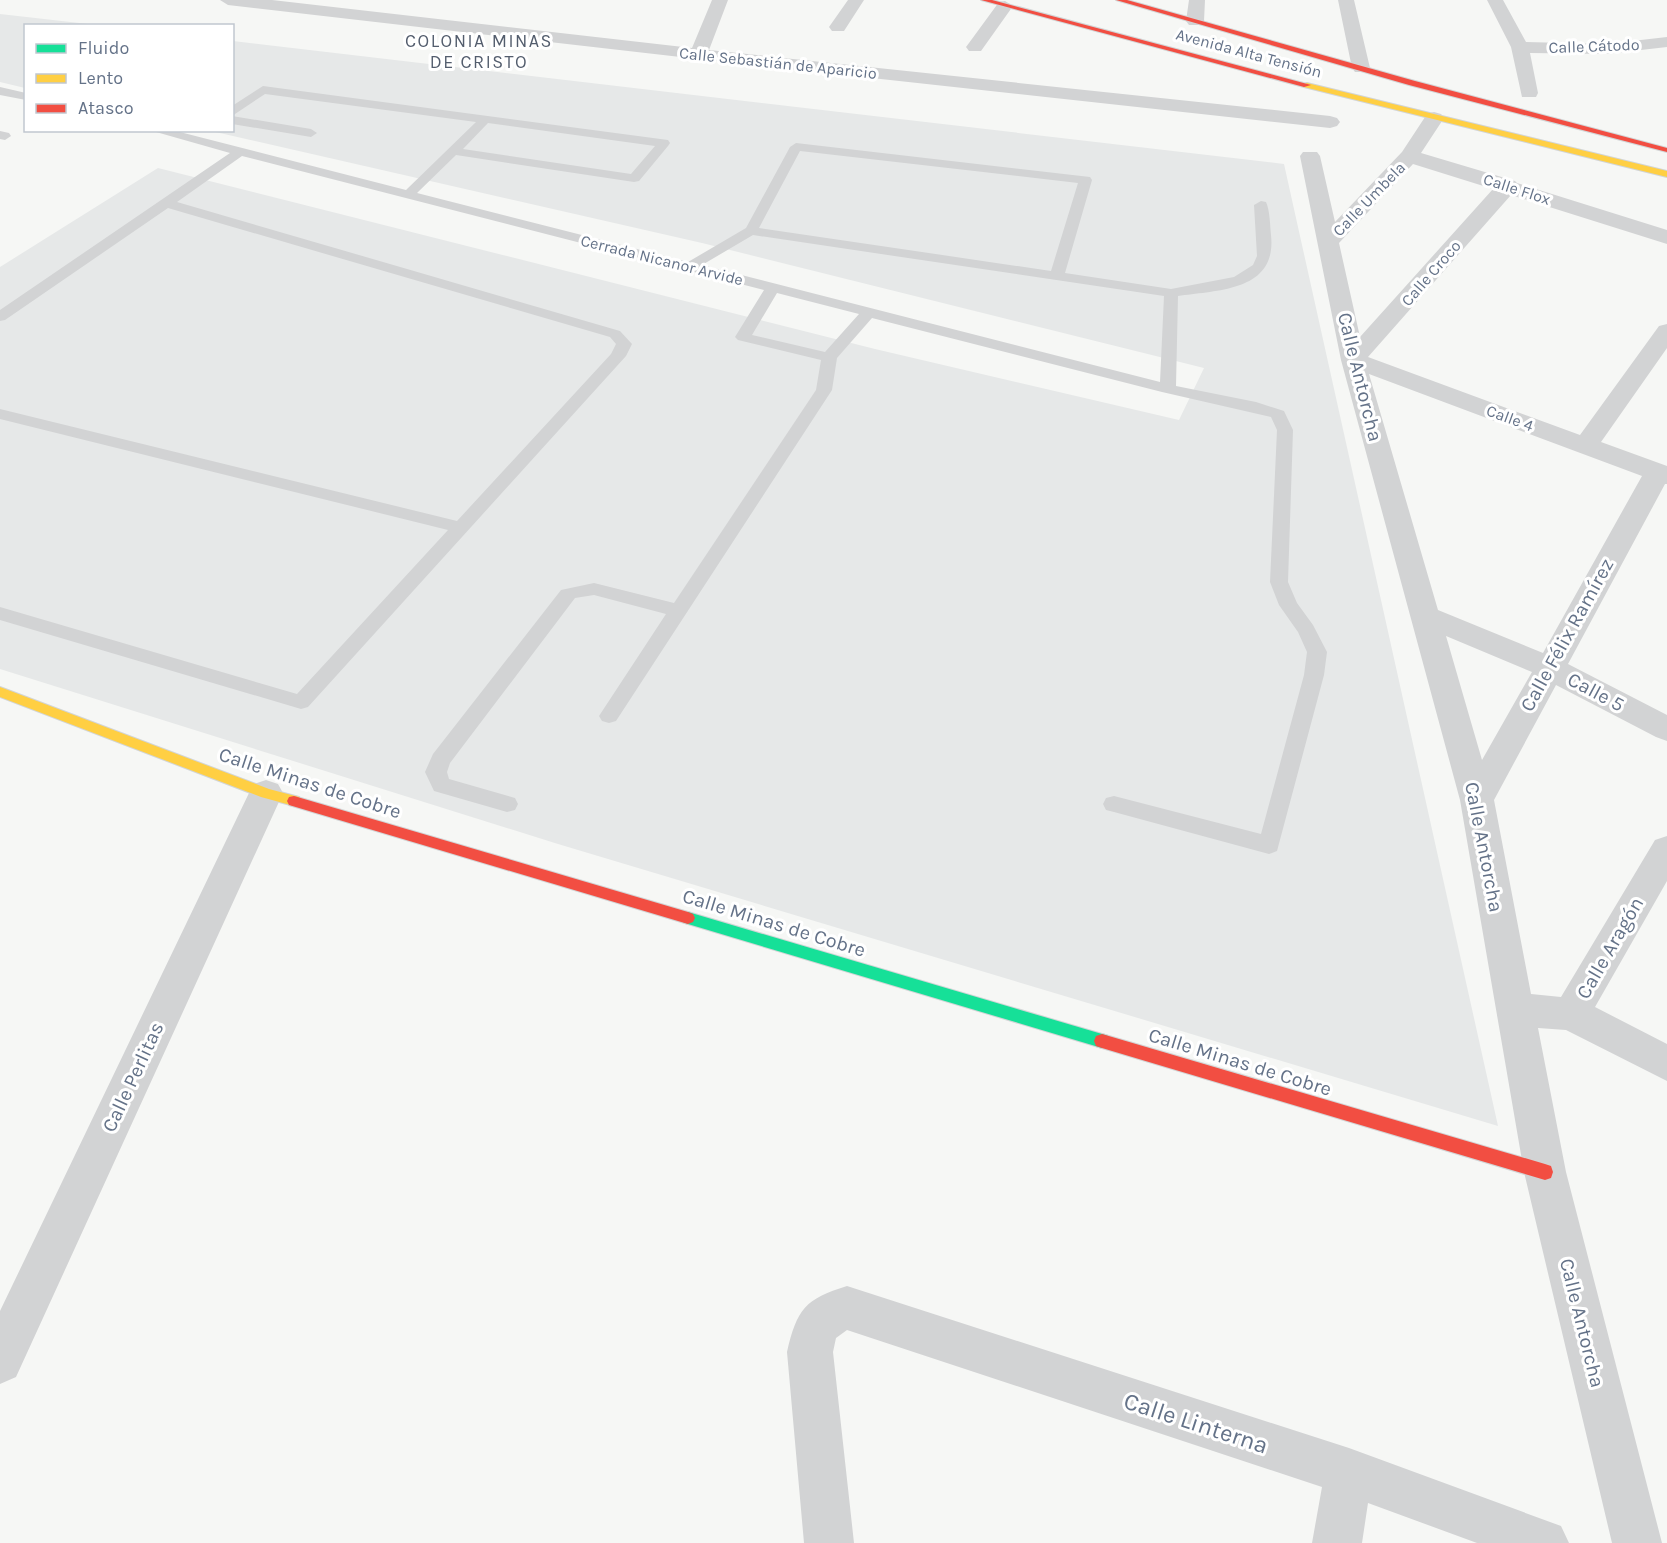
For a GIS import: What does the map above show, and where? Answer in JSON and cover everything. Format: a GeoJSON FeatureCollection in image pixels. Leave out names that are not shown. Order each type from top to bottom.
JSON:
{"type":"FeatureCollection","features":[{"type":"Feature","properties":{"kind":"main road","name":"Avenida Alta Tensión"},"geometry":{"type":"LineString","coordinates":[[984,0],[1434,118],[1506,133],[1667,174]]}},
{"type":"Feature","properties":{"kind":"main road","name":"Avenida Alta Tensión"},"geometry":{"type":"LineString","coordinates":[[1119,0],[1412,83],[1667,150]]}},
{"type":"Feature","properties":{"kind":"main road","name":"Avenida Alta Tensión"},"geometry":{"type":"LineString","coordinates":[[1412,83],[1478,85]]}},
{"type":"Feature","properties":{"kind":"main road","name":"Avenida Alta Tensión"},"geometry":{"type":"LineString","coordinates":[[1506,133],[1610,175]]}},
{"type":"Feature","properties":{"kind":"main road","name":"Calle Minas de Cobre"},"geometry":{"type":"LineString","coordinates":[[0,692],[266,793],[1545,1172]]}},
{"type":"Feature","properties":{"kind":"street","name":"Calle Sebastián de Aparicio"},"geometry":{"type":"LineString","coordinates":[[228,0],[698,54],[1330,122]]}},
{"type":"Feature","properties":{"kind":"street"},"geometry":{"type":"LineString","coordinates":[[698,54],[720,0]]}},
{"type":"Feature","properties":{"kind":"street"},"geometry":{"type":"LineString","coordinates":[[838,27],[855,0]]}},
{"type":"Feature","properties":{"kind":"street"},"geometry":{"type":"LineString","coordinates":[[1195,21],[1197,0]]}},
{"type":"Feature","properties":{"kind":"street"},"geometry":{"type":"LineString","coordinates":[[1346,0],[1361,68]]}},
{"type":"Feature","properties":{"kind":"street","name":"Calle Cátodo"},"geometry":{"type":"LineString","coordinates":[[1495,0],[1520,47],[1530,93]]}},
{"type":"Feature","properties":{"kind":"street"},"geometry":{"type":"LineString","coordinates":[[975,47],[1005,6]]}},
{"type":"Feature","properties":{"kind":"street","name":"Calle Cátodo"},"geometry":{"type":"LineString","coordinates":[[1520,47],[1606,49],[1667,42]]}},
{"type":"Feature","properties":{"kind":"street"},"geometry":{"type":"LineString","coordinates":[[1410,156],[1434,118]]}},
{"type":"Feature","properties":{"kind":"street","name":"Calle Antorcha"},"geometry":{"type":"LineString","coordinates":[[1310,156],[1353,360],[1477,800],[1545,1172],[1637,1543]]}},
{"type":"Feature","properties":{"kind":"street","name":"Calle Flox"},"geometry":{"type":"LineString","coordinates":[[1410,156],[1667,237]]}},
{"type":"Feature","properties":{"kind":"street","name":"Calle Umbela"},"geometry":{"type":"LineString","coordinates":[[1328,242],[1410,156]]}},
{"type":"Feature","properties":{"kind":"street","name":"Calle Croco"},"geometry":{"type":"LineString","coordinates":[[1353,360],[1508,185]]}},
{"type":"Feature","properties":{"kind":"street"},"geometry":{"type":"LineString","coordinates":[[1585,446],[1667,331]]}},
{"type":"Feature","properties":{"kind":"street","name":"Calle 4"},"geometry":{"type":"LineString","coordinates":[[1353,360],[1662,474]]}},
{"type":"Feature","properties":{"kind":"street","name":"Calle Félix Ramírez"},"geometry":{"type":"LineString","coordinates":[[1477,800],[1548,667],[1662,474]]}},
{"type":"Feature","properties":{"kind":"street","name":"Calle 5"},"geometry":{"type":"LineString","coordinates":[[1425,616],[1548,667],[1667,729]]}},
{"type":"Feature","properties":{"kind":"street","name":"Calle Perlitas"},"geometry":{"type":"LineString","coordinates":[[0,1361],[266,793]]}},
{"type":"Feature","properties":{"kind":"street","name":"Calle Aragón"},"geometry":{"type":"LineString","coordinates":[[1571,1014],[1667,850]]}},
{"type":"Feature","properties":{"kind":"street"},"geometry":{"type":"LineString","coordinates":[[1514,1009],[1571,1014],[1667,1063]]}},
{"type":"Feature","properties":{"kind":"street","name":"Calle Linterna"},"geometry":{"type":"LineString","coordinates":[[829,1543],[810,1352],[814,1332],[828,1314],[847,1308],[1348,1473],[1544,1543]]}},
{"type":"Feature","properties":{"kind":"street"},"geometry":{"type":"LineString","coordinates":[[1336,1543],[1348,1473]]}},
{"type":"Feature","properties":{"kind":"lane"},"geometry":{"type":"LineString","coordinates":[[234,111],[263,90],[664,142],[634,178],[453,151]]}},
{"type":"Feature","properties":{"kind":"lane"},"geometry":{"type":"LineString","coordinates":[[0,91],[24,97]]}},
{"type":"Feature","properties":{"kind":"lane"},"geometry":{"type":"LineString","coordinates":[[234,120],[311,133]]}},
{"type":"Feature","properties":{"kind":"lane"},"geometry":{"type":"LineString","coordinates":[[408,195],[484,120]]}},
{"type":"Feature","properties":{"kind":"lane","name":"Cerrada Nicanor Arvide"},"geometry":{"type":"LineString","coordinates":[[163,132],[1168,389],[1256,407],[1278,414],[1285,430],[1279,582],[1288,605],[1306,630],[1317,652],[1314,675],[1269,845],[1114,804]]}},
{"type":"Feature","properties":{"kind":"lane"},"geometry":{"type":"LineString","coordinates":[[689,267],[751,231],[796,147],[1084,180],[1057,276]]}},
{"type":"Feature","properties":{"kind":"lane"},"geometry":{"type":"LineString","coordinates":[[0,317],[240,152]]}},
{"type":"Feature","properties":{"kind":"lane"},"geometry":{"type":"LineString","coordinates":[[0,613],[301,702],[618,356],[624,344],[615,334],[167,203]]}},
{"type":"Feature","properties":{"kind":"lane"},"geometry":{"type":"LineString","coordinates":[[751,231],[1171,293],[1242,280],[1258,271],[1264,255],[1261,205]]}},
{"type":"Feature","properties":{"kind":"lane"},"geometry":{"type":"LineString","coordinates":[[773,288],[743,338],[829,357]]}},
{"type":"Feature","properties":{"kind":"lane"},"geometry":{"type":"LineString","coordinates":[[1168,389],[1171,293]]}},
{"type":"Feature","properties":{"kind":"lane"},"geometry":{"type":"LineString","coordinates":[[609,716],[824,390],[829,357],[868,313]]}},
{"type":"Feature","properties":{"kind":"lane"},"geometry":{"type":"LineString","coordinates":[[0,414],[461,528]]}},
{"type":"Feature","properties":{"kind":"lane"},"geometry":{"type":"LineString","coordinates":[[507,804],[441,785],[436,772],[440,760],[568,594],[594,589],[678,611]]}},
{"type":"Feature","properties":{"kind":"shaded area"},"geometry":{"type":"Polygon","coordinates":[[[0,14],[88,24],[24,24],[24,88],[0,82],[0,14]]]}},
{"type":"Feature","properties":{"kind":"shaded area"},"geometry":{"type":"Polygon","coordinates":[[[234,41],[1284,164],[1498,1126],[558,844],[0,669],[0,267],[158,168],[875,349],[1179,420],[1204,368],[702,243],[215,132],[234,132],[234,41]]]}},
{"type":"Feature","properties":{"kind":"traffic: fast"},"geometry":{"type":"LineString","coordinates":[[688,918],[1102,1041]]}},
{"type":"Feature","properties":{"kind":"traffic: slow"},"geometry":{"type":"LineString","coordinates":[[1307,85],[1667,174]]}},
{"type":"Feature","properties":{"kind":"traffic: slow"},"geometry":{"type":"LineString","coordinates":[[0,692],[266,793],[294,801]]}},
{"type":"Feature","properties":{"kind":"traffic: jam"},"geometry":{"type":"LineString","coordinates":[[984,0],[1307,85]]}},
{"type":"Feature","properties":{"kind":"traffic: jam"},"geometry":{"type":"LineString","coordinates":[[1119,0],[1412,83],[1667,150]]}},
{"type":"Feature","properties":{"kind":"traffic: jam"},"geometry":{"type":"LineString","coordinates":[[294,801],[688,918]]}},
{"type":"Feature","properties":{"kind":"traffic: jam"},"geometry":{"type":"LineString","coordinates":[[1102,1041],[1545,1172]]}},
{"type":"Feature","properties":{"kind":"district","name":"COLONIA MINAS DE CRISTO"},"geometry":{"type":"Point","coordinates":[479,51]}}]}
